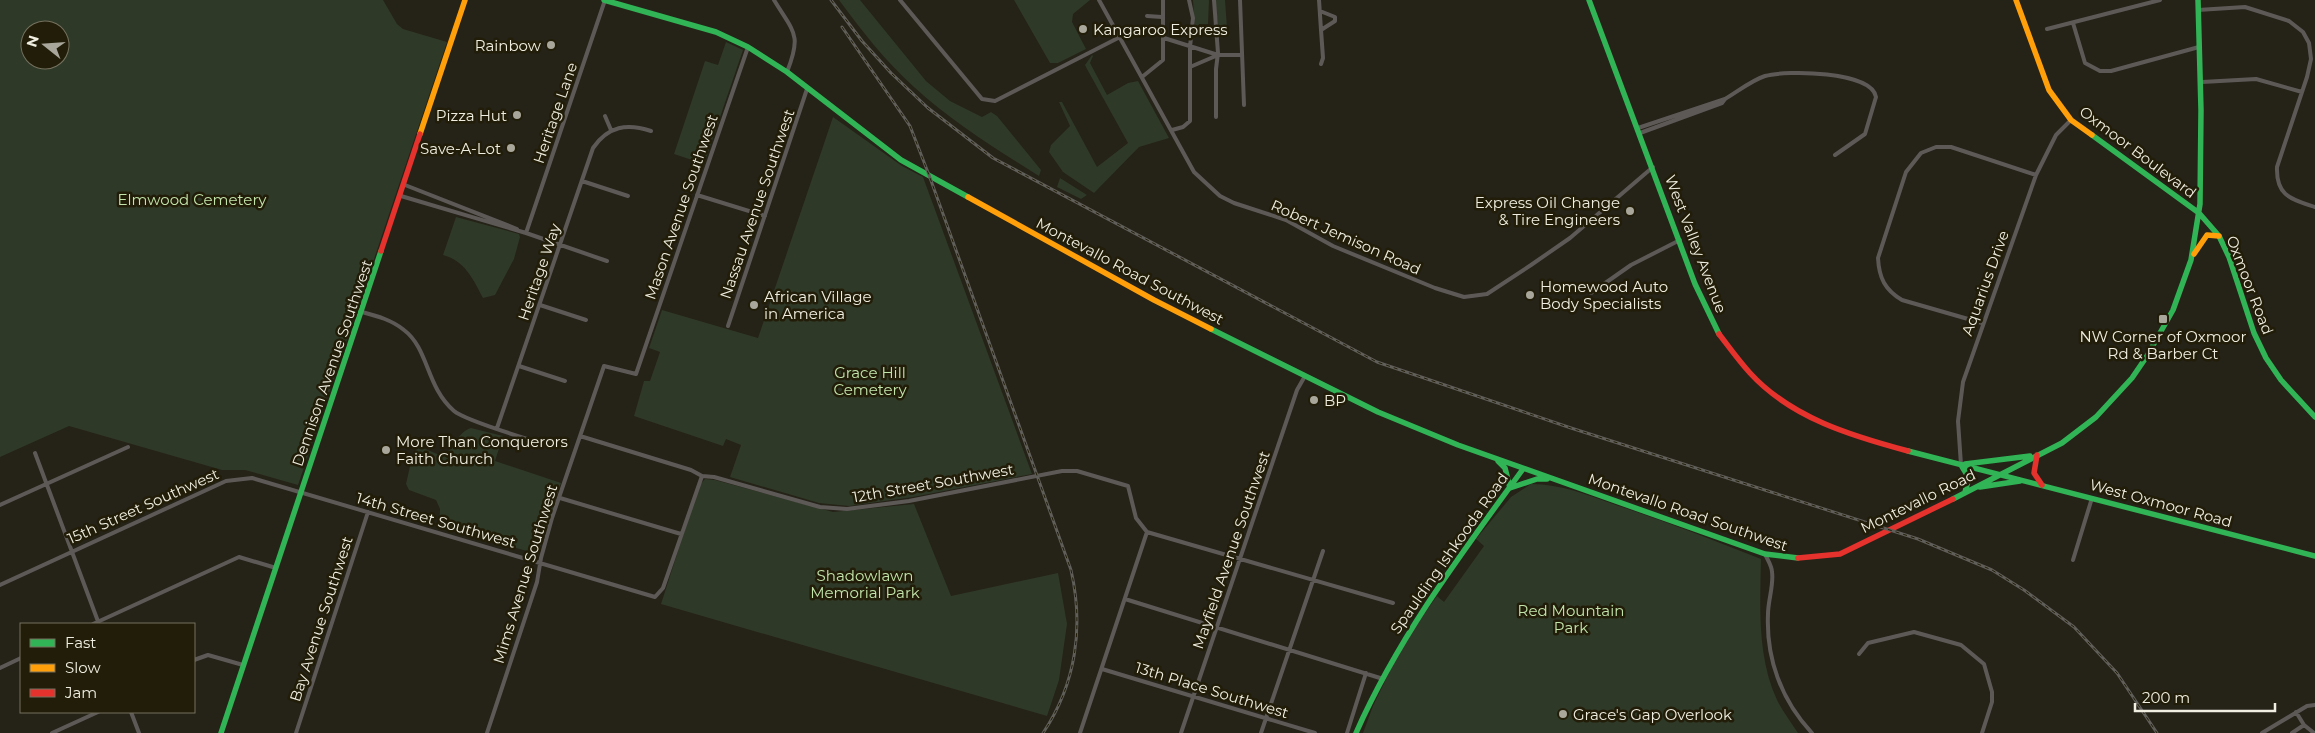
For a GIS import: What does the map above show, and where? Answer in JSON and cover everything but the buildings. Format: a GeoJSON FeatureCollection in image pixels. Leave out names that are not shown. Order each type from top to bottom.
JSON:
{"type":"FeatureCollection","features":[{"type":"Feature","properties":{"kind":"main road","name":"Dennison Avenue Southwest"},"geometry":{"type":"LineString","coordinates":[[222,733],[465,0]]}},
{"type":"Feature","properties":{"kind":"main road","name":"Montevallo Road Southwest"},"geometry":{"type":"LineString","coordinates":[[605,0],[716,32],[748,47],[787,72],[901,160],[1154,300],[1378,412],[1496,459]]}},
{"type":"Feature","properties":{"kind":"main road","name":"West Valley Avenue"},"geometry":{"type":"LineString","coordinates":[[1588,0],[1653,167],[1695,284],[1716,330],[1751,374],[1785,403],[1812,419],[1838,431],[2000,475]]}},
{"type":"Feature","properties":{"kind":"main road","name":"Oxmoor Boulevard"},"geometry":{"type":"LineString","coordinates":[[2016,0],[2049,90],[2071,120],[2199,214]]}},
{"type":"Feature","properties":{"kind":"main road"},"geometry":{"type":"LineString","coordinates":[[2191,260],[2199,214],[2202,82],[2198,0]]}},
{"type":"Feature","properties":{"kind":"main road","name":"Oxmoor Road"},"geometry":{"type":"LineString","coordinates":[[2199,214],[2219,236],[2229,257],[2254,333],[2266,358],[2287,387],[2315,417]]}},
{"type":"Feature","properties":{"kind":"main road"},"geometry":{"type":"LineString","coordinates":[[2191,260],[2207,235],[2219,236]]}},
{"type":"Feature","properties":{"kind":"main road","name":"Montevallo Road"},"geometry":{"type":"LineString","coordinates":[[1847,550],[2000,475],[2075,434],[2121,392],[2138,372],[2173,308],[2191,260]]}},
{"type":"Feature","properties":{"kind":"main road"},"geometry":{"type":"LineString","coordinates":[[1965,492],[1970,482],[1961,465],[2037,455],[2034,472],[2042,485]]}},
{"type":"Feature","properties":{"kind":"main road"},"geometry":{"type":"LineString","coordinates":[[1496,459],[1523,468]]}},
{"type":"Feature","properties":{"kind":"main road"},"geometry":{"type":"LineString","coordinates":[[1496,459],[1505,468],[1510,488],[1537,479],[1552,479]]}},
{"type":"Feature","properties":{"kind":"main road","name":"Montevallo Road Southwest"},"geometry":{"type":"LineString","coordinates":[[1523,468],[1765,554],[1788,560],[1815,559],[1847,550]]}},
{"type":"Feature","properties":{"kind":"main road","name":"Spaulding Ishkooda Road"},"geometry":{"type":"LineString","coordinates":[[1356,733],[1380,678],[1401,640],[1457,558],[1523,468]]}},
{"type":"Feature","properties":{"kind":"main road","name":"West Oxmoor Road"},"geometry":{"type":"LineString","coordinates":[[2000,475],[2315,556]]}},
{"type":"Feature","properties":{"kind":"main road"},"geometry":{"type":"LineString","coordinates":[[1973,488],[2022,480]]}},
{"type":"Feature","properties":{"kind":"street","name":"Heritage Lane"},"geometry":{"type":"LineString","coordinates":[[526,233],[605,0]]}},
{"type":"Feature","properties":{"kind":"street"},"geometry":{"type":"LineString","coordinates":[[774,0],[793,31],[796,40],[796,49],[787,72]]}},
{"type":"Feature","properties":{"kind":"street"},"geometry":{"type":"LineString","coordinates":[[900,0],[982,99],[989,101],[995,101],[1120,36]]}},
{"type":"Feature","properties":{"kind":"street","name":"Robert Jemison Road"},"geometry":{"type":"LineString","coordinates":[[1099,0],[1194,172],[1220,196],[1234,204],[1286,220],[1333,246],[1435,288],[1464,297],[1487,294],[1531,265],[1570,238],[1653,167]]}},
{"type":"Feature","properties":{"kind":"street"},"geometry":{"type":"LineString","coordinates":[[1142,77],[1163,60],[1163,0]]}},
{"type":"Feature","properties":{"kind":"street"},"geometry":{"type":"LineString","coordinates":[[1172,130],[1183,127],[1190,121],[1190,47],[1193,18],[1189,0]]}},
{"type":"Feature","properties":{"kind":"street"},"geometry":{"type":"LineString","coordinates":[[1214,0],[1218,55],[1216,69],[1216,117]]}},
{"type":"Feature","properties":{"kind":"street"},"geometry":{"type":"LineString","coordinates":[[1240,0],[1244,105]]}},
{"type":"Feature","properties":{"kind":"street"},"geometry":{"type":"LineString","coordinates":[[1319,0],[1321,64]]}},
{"type":"Feature","properties":{"kind":"street"},"geometry":{"type":"LineString","coordinates":[[2047,29],[2160,0]]}},
{"type":"Feature","properties":{"kind":"street"},"geometry":{"type":"LineString","coordinates":[[2198,10],[2245,7],[2289,21],[2303,32],[2308,43],[2311,59],[2276,175],[2278,184],[2290,199],[2315,206]]}},
{"type":"Feature","properties":{"kind":"street"},"geometry":{"type":"LineString","coordinates":[[1320,11],[1335,17],[1336,21],[1321,30]]}},
{"type":"Feature","properties":{"kind":"street"},"geometry":{"type":"LineString","coordinates":[[1147,16],[1162,17]]}},
{"type":"Feature","properties":{"kind":"street"},"geometry":{"type":"LineString","coordinates":[[2073,23],[2085,62],[2100,71],[2111,71],[2199,47]]}},
{"type":"Feature","properties":{"kind":"street"},"geometry":{"type":"LineString","coordinates":[[1164,38],[1218,55],[1242,54]]}},
{"type":"Feature","properties":{"kind":"street","name":"Mason Avenue Southwest"},"geometry":{"type":"LineString","coordinates":[[604,366],[636,374],[748,47]]}},
{"type":"Feature","properties":{"kind":"street"},"geometry":{"type":"LineString","coordinates":[[1190,66],[1218,55]]}},
{"type":"Feature","properties":{"kind":"street"},"geometry":{"type":"LineString","coordinates":[[1639,130],[1711,105],[1722,103],[1725,99],[1764,76],[1808,72],[1840,76],[1871,87],[1876,97],[1865,134],[1835,155]]}},
{"type":"Feature","properties":{"kind":"street"},"geometry":{"type":"LineString","coordinates":[[2202,82],[2256,79],[2302,92]]}},
{"type":"Feature","properties":{"kind":"street","name":"Nassau Avenue Southwest"},"geometry":{"type":"LineString","coordinates":[[728,326],[807,89]]}},
{"type":"Feature","properties":{"kind":"street"},"geometry":{"type":"LineString","coordinates":[[605,116],[611,130],[624,126],[651,131]]}},
{"type":"Feature","properties":{"kind":"street","name":"Aquarius Drive"},"geometry":{"type":"LineString","coordinates":[[1961,465],[1958,421],[1963,382],[1982,323],[2036,175],[2056,135],[2071,120]]}},
{"type":"Feature","properties":{"kind":"street","name":"Heritage Way"},"geometry":{"type":"LineString","coordinates":[[498,428],[594,148],[600,138],[611,130]]}},
{"type":"Feature","properties":{"kind":"street"},"geometry":{"type":"LineString","coordinates":[[1982,323],[1902,300],[1893,295],[1884,284],[1879,273],[1878,258],[1906,172],[1921,153],[1936,147],[1951,147],[2036,175]]}},
{"type":"Feature","properties":{"kind":"street"},"geometry":{"type":"LineString","coordinates":[[582,181],[628,196]]}},
{"type":"Feature","properties":{"kind":"street"},"geometry":{"type":"LineString","coordinates":[[405,185],[526,233],[607,261]]}},
{"type":"Feature","properties":{"kind":"street"},"geometry":{"type":"LineString","coordinates":[[697,195],[765,216]]}},
{"type":"Feature","properties":{"kind":"street"},"geometry":{"type":"LineString","coordinates":[[401,196],[526,233]]}},
{"type":"Feature","properties":{"kind":"street"},"geometry":{"type":"LineString","coordinates":[[1591,294],[1631,265],[1680,240]]}},
{"type":"Feature","properties":{"kind":"street"},"geometry":{"type":"LineString","coordinates":[[540,305],[586,320]]}},
{"type":"Feature","properties":{"kind":"street"},"geometry":{"type":"LineString","coordinates":[[362,312],[387,319],[406,330],[420,351],[437,393],[456,413],[544,444]]}},
{"type":"Feature","properties":{"kind":"street"},"geometry":{"type":"LineString","coordinates":[[519,366],[565,381]]}},
{"type":"Feature","properties":{"kind":"street","name":"Mims Avenue Southwest"},"geometry":{"type":"LineString","coordinates":[[487,733],[537,582],[560,498],[604,366]]}},
{"type":"Feature","properties":{"kind":"street","name":"Mayfield Avenue Southwest"},"geometry":{"type":"LineString","coordinates":[[1181,733],[1297,390],[1305,376]]}},
{"type":"Feature","properties":{"kind":"street","name":"12th Street Southwest"},"geometry":{"type":"LineString","coordinates":[[580,436],[691,470],[702,476],[714,477],[820,507],[847,509],[909,501],[1062,471],[1077,471],[1128,486],[1136,518],[1147,532]]}},
{"type":"Feature","properties":{"kind":"street"},"geometry":{"type":"LineString","coordinates":[[0,505],[128,447]]}},
{"type":"Feature","properties":{"kind":"street"},"geometry":{"type":"LineString","coordinates":[[35,453],[99,623],[239,557],[276,568]]}},
{"type":"Feature","properties":{"kind":"street"},"geometry":{"type":"LineString","coordinates":[[560,498],[681,534],[702,476]]}},
{"type":"Feature","properties":{"kind":"street","name":"15th Street Southwest"},"geometry":{"type":"LineString","coordinates":[[0,585],[72,550],[226,481],[252,478],[301,492]]}},
{"type":"Feature","properties":{"kind":"street","name":"14th Street Southwest"},"geometry":{"type":"LineString","coordinates":[[301,492],[541,562],[651,597],[659,596],[663,588],[681,534]]}},
{"type":"Feature","properties":{"kind":"street"},"geometry":{"type":"LineString","coordinates":[[2073,560],[2092,498]]}},
{"type":"Feature","properties":{"kind":"street","name":"Bay Avenue Southwest"},"geometry":{"type":"LineString","coordinates":[[296,733],[368,512]]}},
{"type":"Feature","properties":{"kind":"street"},"geometry":{"type":"LineString","coordinates":[[1080,733],[1147,532],[1393,603]]}},
{"type":"Feature","properties":{"kind":"street"},"geometry":{"type":"LineString","coordinates":[[1261,733],[1323,551]]}},
{"type":"Feature","properties":{"kind":"street"},"geometry":{"type":"LineString","coordinates":[[1765,554],[1772,571],[1768,631],[1773,666],[1792,708],[1812,733]]}},
{"type":"Feature","properties":{"kind":"street"},"geometry":{"type":"LineString","coordinates":[[1125,599],[1380,678]]}},
{"type":"Feature","properties":{"kind":"street"},"geometry":{"type":"LineString","coordinates":[[1859,654],[1868,643],[1914,632],[1961,645],[1984,664],[1992,692],[1992,702],[1982,733]]}},
{"type":"Feature","properties":{"kind":"street"},"geometry":{"type":"LineString","coordinates":[[195,660],[208,655],[244,665]]}},
{"type":"Feature","properties":{"kind":"street"},"geometry":{"type":"LineString","coordinates":[[0,668],[20,658]]}},
{"type":"Feature","properties":{"kind":"street","name":"13th Place Southwest"},"geometry":{"type":"LineString","coordinates":[[1102,669],[1315,733]]}},
{"type":"Feature","properties":{"kind":"street"},"geometry":{"type":"LineString","coordinates":[[1347,733],[1366,673]]}},
{"type":"Feature","properties":{"kind":"street"},"geometry":{"type":"LineString","coordinates":[[2262,733],[2306,706],[2315,705]]}},
{"type":"Feature","properties":{"kind":"street"},"geometry":{"type":"LineString","coordinates":[[2296,712],[2304,725],[2314,733]]}},
{"type":"Feature","properties":{"kind":"street"},"geometry":{"type":"LineString","coordinates":[[52,733],[96,713]]}},
{"type":"Feature","properties":{"kind":"street"},"geometry":{"type":"LineString","coordinates":[[131,713],[139,733]]}},
{"type":"Feature","properties":{"kind":"street"},"geometry":{"type":"LineString","coordinates":[[2292,733],[2304,725]]}},
{"type":"Feature","properties":{"kind":"green space","name":"Elmwood Cemetery"},"geometry":{"type":"Polygon","coordinates":[[[0,0],[383,0],[397,24],[403,29],[447,42],[298,485],[245,470],[222,470],[69,426],[0,457],[0,0]]]}},
{"type":"Feature","properties":{"kind":"green space"},"geometry":{"type":"Polygon","coordinates":[[[839,0],[860,0],[926,81],[950,101],[982,117],[991,112],[997,116],[1041,170],[1039,176],[959,123],[914,87],[874,45],[839,0]]]}},
{"type":"Feature","properties":{"kind":"green space"},"geometry":{"type":"Polygon","coordinates":[[[1014,0],[1090,0],[1073,14],[1072,22],[1086,49],[1058,63],[1050,63],[1014,0]]]}},
{"type":"Feature","properties":{"kind":"green space"},"geometry":{"type":"Polygon","coordinates":[[[1193,0],[1209,0],[1208,24],[1199,24],[1199,29],[1195,29],[1193,0]]]}},
{"type":"Feature","properties":{"kind":"green space"},"geometry":{"type":"Polygon","coordinates":[[[1215,0],[1225,0],[1227,28],[1221,35],[1219,34],[1215,0]]]}},
{"type":"Feature","properties":{"kind":"green space"},"geometry":{"type":"Polygon","coordinates":[[[726,42],[743,50],[704,164],[674,154],[705,61],[718,65],[726,42]]]}},
{"type":"Feature","properties":{"kind":"green space"},"geometry":{"type":"Polygon","coordinates":[[[1092,55],[1090,63],[1107,95],[1128,83],[1138,81],[1169,138],[1139,147],[1094,193],[1063,172],[1049,152],[1051,145],[1070,126],[1059,102],[1062,102],[1097,167],[1128,143],[1085,65],[1092,55]]]}},
{"type":"Feature","properties":{"kind":"green space","name":"Grace Hill Cemetery"},"geometry":{"type":"Polygon","coordinates":[[[833,117],[902,166],[923,177],[1032,474],[913,497],[849,506],[819,503],[730,477],[741,445],[726,439],[723,446],[634,416],[644,381],[650,381],[660,352],[649,348],[662,310],[758,338],[833,117]]]}},
{"type":"Feature","properties":{"kind":"green space"},"geometry":{"type":"Polygon","coordinates":[[[1060,178],[1087,195],[1081,199],[1057,187],[1060,178]]]}},
{"type":"Feature","properties":{"kind":"green space"},"geometry":{"type":"Polygon","coordinates":[[[456,217],[519,234],[520,237],[514,259],[495,295],[483,298],[463,266],[443,255],[456,217]]]}},
{"type":"Feature","properties":{"kind":"green space"},"geometry":{"type":"Polygon","coordinates":[[[471,428],[503,436],[495,461],[561,483],[538,554],[439,527],[440,509],[436,500],[409,490],[406,484],[412,457],[418,446],[442,456],[462,433],[471,428]]]}},
{"type":"Feature","properties":{"kind":"green space","name":"Shadowlawn Memorial Park"},"geometry":{"type":"Polygon","coordinates":[[[705,479],[715,480],[833,512],[914,504],[951,596],[1058,573],[1067,624],[1059,680],[1047,716],[661,604],[699,486],[705,479]]]}},
{"type":"Feature","properties":{"kind":"green space","name":"Red Mountain Park"},"geometry":{"type":"Polygon","coordinates":[[[1531,484],[1564,488],[1585,494],[1671,524],[1761,559],[1761,631],[1766,666],[1777,700],[1798,733],[1363,733],[1373,706],[1403,644],[1437,596],[1444,602],[1484,546],[1476,539],[1511,497],[1531,484]]]}},
{"type":"Feature","properties":{"kind":"railway"},"geometry":{"type":"LineString","coordinates":[[831,0],[862,41],[891,73],[928,108],[993,158],[1377,362],[1571,428],[1918,539],[1992,570],[2024,590],[2074,627],[2117,673],[2157,733]]}},
{"type":"Feature","properties":{"kind":"railway"},"geometry":{"type":"LineString","coordinates":[[842,27],[910,126],[1071,570],[1077,613],[1077,634],[1074,654],[1070,675],[1063,695],[1043,733]]}},
{"type":"Feature","properties":{"kind":"traffic: fast"},"geometry":{"type":"LineString","coordinates":[[604,0],[716,32],[748,47],[787,72],[901,160],[968,197]]}},
{"type":"Feature","properties":{"kind":"traffic: fast"},"geometry":{"type":"LineString","coordinates":[[1589,0],[1695,284],[1719,334]]}},
{"type":"Feature","properties":{"kind":"traffic: fast"},"geometry":{"type":"LineString","coordinates":[[1953,499],[2062,443],[2096,417],[2132,378],[2173,310],[2191,260],[2200,204],[2201,110],[2198,0]]}},
{"type":"Feature","properties":{"kind":"traffic: fast"},"geometry":{"type":"LineString","coordinates":[[2092,135],[2199,213],[2219,236],[2229,257],[2254,333],[2266,358],[2281,380],[2315,417]]}},
{"type":"Feature","properties":{"kind":"traffic: fast"},"geometry":{"type":"LineString","coordinates":[[221,733],[381,251]]}},
{"type":"Feature","properties":{"kind":"traffic: fast"},"geometry":{"type":"LineString","coordinates":[[1211,329],[1378,412],[1458,445],[1765,554],[1798,558]]}},
{"type":"Feature","properties":{"kind":"traffic: fast"},"geometry":{"type":"LineString","coordinates":[[1908,451],[2315,556]]}},
{"type":"Feature","properties":{"kind":"traffic: fast"},"geometry":{"type":"LineString","coordinates":[[1965,464],[2030,456]]}},
{"type":"Feature","properties":{"kind":"traffic: fast"},"geometry":{"type":"LineString","coordinates":[[1498,461],[1505,468],[1510,488],[1537,479],[1547,479]]}},
{"type":"Feature","properties":{"kind":"traffic: fast"},"geometry":{"type":"LineString","coordinates":[[1961,465],[1969,478],[1965,492]]}},
{"type":"Feature","properties":{"kind":"traffic: fast"},"geometry":{"type":"LineString","coordinates":[[1356,733],[1373,697],[1411,629],[1454,564],[1523,469]]}},
{"type":"Feature","properties":{"kind":"traffic: fast"},"geometry":{"type":"LineString","coordinates":[[1980,487],[2020,481]]}},
{"type":"Feature","properties":{"kind":"traffic: slow"},"geometry":{"type":"LineString","coordinates":[[420,134],[465,0]]}},
{"type":"Feature","properties":{"kind":"traffic: slow"},"geometry":{"type":"LineString","coordinates":[[2016,0],[2049,90],[2071,120],[2092,135]]}},
{"type":"Feature","properties":{"kind":"traffic: slow"},"geometry":{"type":"LineString","coordinates":[[968,197],[1154,300],[1211,329]]}},
{"type":"Feature","properties":{"kind":"traffic: slow"},"geometry":{"type":"LineString","coordinates":[[2194,254],[2207,235],[2219,236]]}},
{"type":"Feature","properties":{"kind":"traffic: jam"},"geometry":{"type":"LineString","coordinates":[[381,251],[420,134]]}},
{"type":"Feature","properties":{"kind":"traffic: jam"},"geometry":{"type":"LineString","coordinates":[[1719,334],[1738,359],[1766,389],[1803,414],[1844,432],[1908,451]]}},
{"type":"Feature","properties":{"kind":"traffic: jam"},"geometry":{"type":"LineString","coordinates":[[2037,455],[2034,473],[2042,485]]}},
{"type":"Feature","properties":{"kind":"traffic: jam"},"geometry":{"type":"LineString","coordinates":[[1798,558],[1840,554],[1953,499]]}},
{"type":"Feature","properties":{"kind":"place","name":"Kangaroo Express"},"geometry":{"type":"Point","coordinates":[1083,29]}},
{"type":"Feature","properties":{"kind":"place","name":"Rainbow"},"geometry":{"type":"Point","coordinates":[551,45]}},
{"type":"Feature","properties":{"kind":"place","name":"Pizza Hut"},"geometry":{"type":"Point","coordinates":[517,115]}},
{"type":"Feature","properties":{"kind":"place","name":"Save-A-Lot"},"geometry":{"type":"Point","coordinates":[511,148]}},
{"type":"Feature","properties":{"kind":"place","name":"Express Oil Change & Tire Engineers"},"geometry":{"type":"Point","coordinates":[1630,211]}},
{"type":"Feature","properties":{"kind":"place","name":"Homewood Auto Body Specialists"},"geometry":{"type":"Point","coordinates":[1530,295]}},
{"type":"Feature","properties":{"kind":"place","name":"African Village in America"},"geometry":{"type":"Point","coordinates":[754,305]}},
{"type":"Feature","properties":{"kind":"place","name":"NW Corner of Oxmoor Rd & Barber Ct"},"geometry":{"type":"Point","coordinates":[2163,319]}},
{"type":"Feature","properties":{"kind":"place","name":"BP"},"geometry":{"type":"Point","coordinates":[1314,400]}},
{"type":"Feature","properties":{"kind":"place","name":"More Than Conquerors Faith Church"},"geometry":{"type":"Point","coordinates":[386,450]}},
{"type":"Feature","properties":{"kind":"place","name":"Grace's Gap Overlook"},"geometry":{"type":"Point","coordinates":[1563,714]}}]}
